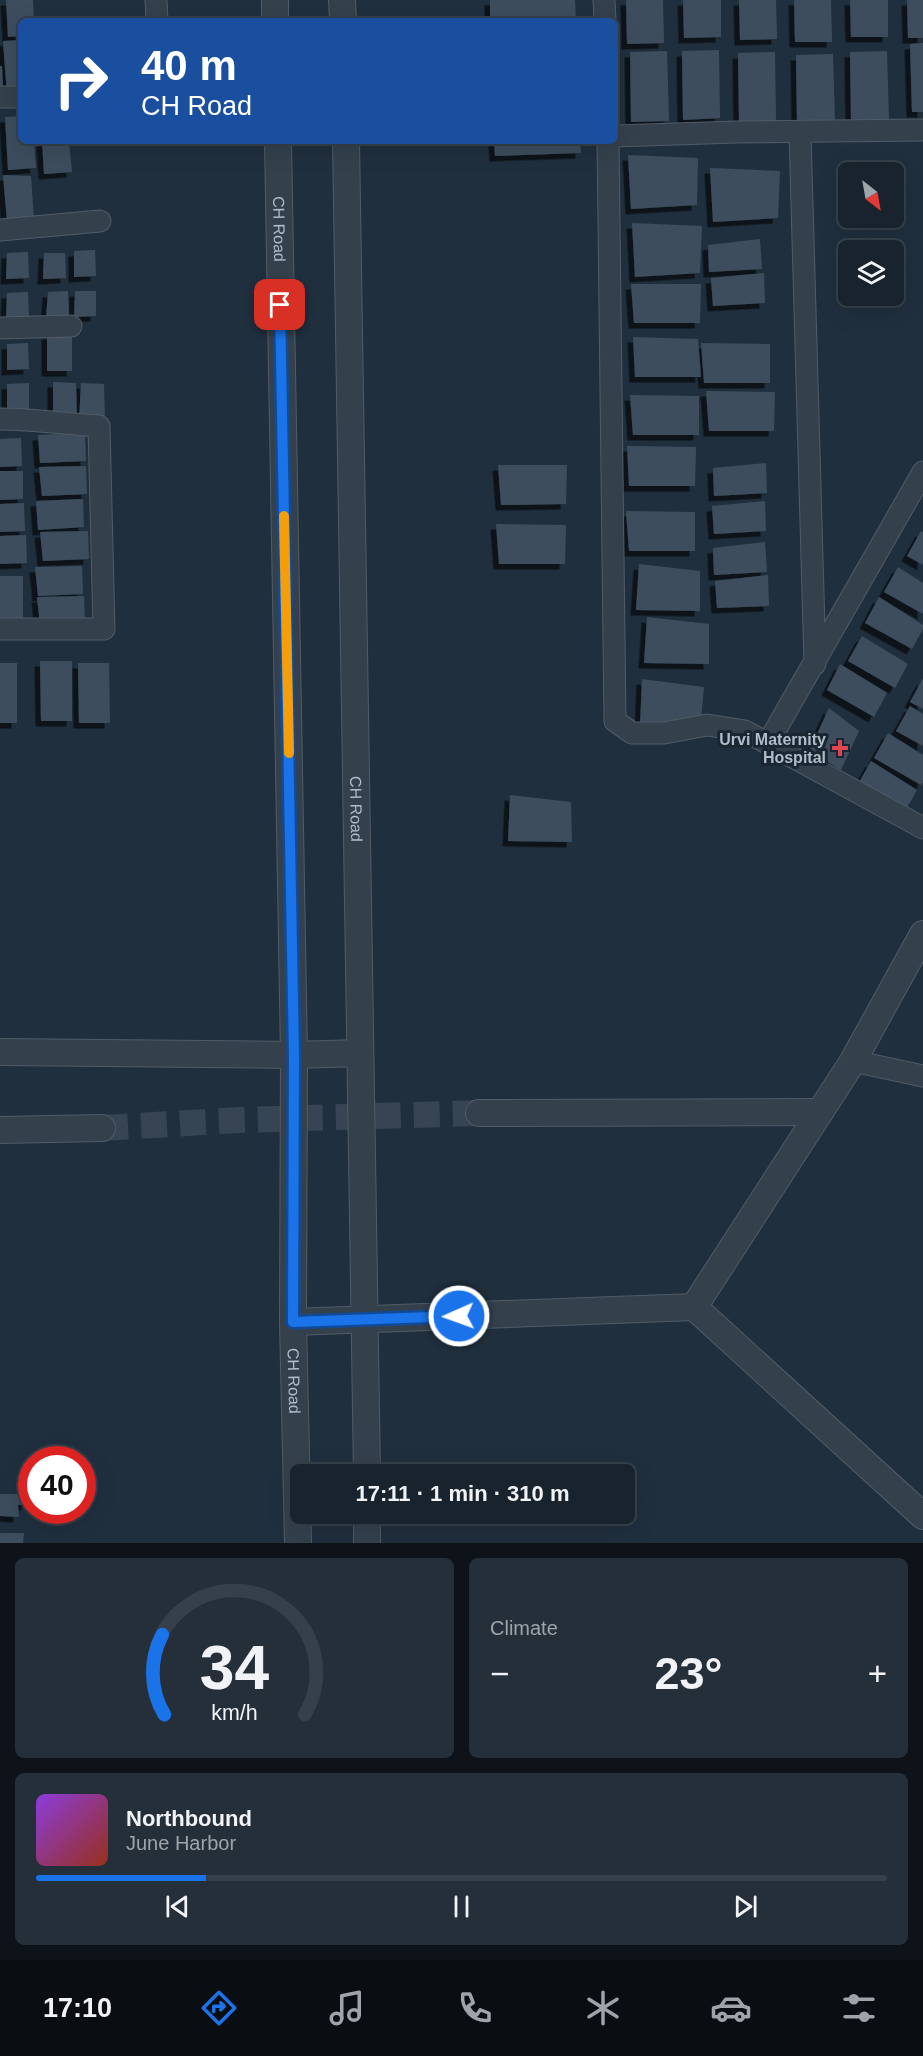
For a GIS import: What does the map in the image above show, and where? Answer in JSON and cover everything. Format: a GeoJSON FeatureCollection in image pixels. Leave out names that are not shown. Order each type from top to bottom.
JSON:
{"type":"FeatureCollection","features":[{"type":"Feature","properties":{"kind":"street"},"geometry":{"type":"LineString","coordinates":[[156,0],[157,18]]}},
{"type":"Feature","properties":{"kind":"street"},"geometry":{"type":"LineString","coordinates":[[275,0],[275,18]]}},
{"type":"Feature","properties":{"kind":"street"},"geometry":{"type":"LineString","coordinates":[[342,0],[343,18]]}},
{"type":"Feature","properties":{"kind":"street"},"geometry":{"type":"LineString","coordinates":[[604,0],[605,18]]}},
{"type":"Feature","properties":{"kind":"street"},"geometry":{"type":"LineString","coordinates":[[0,97],[18,97]]}},
{"type":"Feature","properties":{"kind":"street"},"geometry":{"type":"LineString","coordinates":[[618,136],[923,130]]}},
{"type":"Feature","properties":{"kind":"street"},"geometry":{"type":"LineString","coordinates":[[800,133],[814,664]]}},
{"type":"Feature","properties":{"kind":"street","name":"CH Road"},"geometry":{"type":"LineString","coordinates":[[278,144],[294,1055],[293,1322],[298,1543]]}},
{"type":"Feature","properties":{"kind":"street","name":"CH Road"},"geometry":{"type":"LineString","coordinates":[[346,144],[367,1464]]}},
{"type":"Feature","properties":{"kind":"street"},"geometry":{"type":"LineString","coordinates":[[608,144],[615,721],[632,733],[663,733],[707,725],[745,731],[923,828]]}},
{"type":"Feature","properties":{"kind":"street"},"geometry":{"type":"LineString","coordinates":[[0,230],[100,221]]}},
{"type":"Feature","properties":{"kind":"street"},"geometry":{"type":"LineString","coordinates":[[0,328],[71,326]]}},
{"type":"Feature","properties":{"kind":"street"},"geometry":{"type":"LineString","coordinates":[[0,419],[31,419],[49,423],[99,426],[104,629],[0,629]]}},
{"type":"Feature","properties":{"kind":"street"},"geometry":{"type":"LineString","coordinates":[[768,743],[923,472]]}},
{"type":"Feature","properties":{"kind":"street"},"geometry":{"type":"LineString","coordinates":[[694,1307],[853,1061],[923,934]]}},
{"type":"Feature","properties":{"kind":"street"},"geometry":{"type":"LineString","coordinates":[[0,1052],[294,1055],[360,1053]]}},
{"type":"Feature","properties":{"kind":"street"},"geometry":{"type":"LineString","coordinates":[[853,1061],[923,1076]]}},
{"type":"Feature","properties":{"kind":"street"},"geometry":{"type":"LineString","coordinates":[[479,1113],[820,1112]]}},
{"type":"Feature","properties":{"kind":"street"},"geometry":{"type":"LineString","coordinates":[[0,1130],[102,1128]]}},
{"type":"Feature","properties":{"kind":"street"},"geometry":{"type":"LineString","coordinates":[[293,1322],[694,1307],[923,1516]]}},
{"type":"Feature","properties":{"kind":"street"},"geometry":{"type":"LineString","coordinates":[[367,1524],[368,1543]]}},
{"type":"Feature","properties":{"kind":"building"},"geometry":{"type":"Polygon","coordinates":[[[6,0],[33,0],[34,18],[18,18],[18,36],[8,37],[6,0]]]}},
{"type":"Feature","properties":{"kind":"building"},"geometry":{"type":"Polygon","coordinates":[[[490,0],[575,0],[576,18],[490,18],[490,0]]]}},
{"type":"Feature","properties":{"kind":"building"},"geometry":{"type":"Polygon","coordinates":[[[626,0],[663,0],[664,43],[627,44],[626,0]]]}},
{"type":"Feature","properties":{"kind":"building"},"geometry":{"type":"Polygon","coordinates":[[[683,0],[721,0],[721,37],[684,38],[683,0]]]}},
{"type":"Feature","properties":{"kind":"building"},"geometry":{"type":"Polygon","coordinates":[[[739,0],[776,0],[777,39],[740,40],[739,0]]]}},
{"type":"Feature","properties":{"kind":"building"},"geometry":{"type":"Polygon","coordinates":[[[794,0],[831,0],[832,42],[795,42],[794,0]]]}},
{"type":"Feature","properties":{"kind":"building"},"geometry":{"type":"Polygon","coordinates":[[[850,0],[888,0],[888,37],[851,37],[850,0]]]}},
{"type":"Feature","properties":{"kind":"building"},"geometry":{"type":"Polygon","coordinates":[[[907,0],[923,0],[923,38],[908,38],[907,0]]]}},
{"type":"Feature","properties":{"kind":"building"},"geometry":{"type":"Polygon","coordinates":[[[18,40],[18,93],[7,94],[3,41],[18,40]]]}},
{"type":"Feature","properties":{"kind":"building"},"geometry":{"type":"Polygon","coordinates":[[[923,43],[923,112],[912,112],[910,44],[923,43]]]}},
{"type":"Feature","properties":{"kind":"building"},"geometry":{"type":"Polygon","coordinates":[[[719,50],[720,118],[683,120],[682,51],[719,50]]]}},
{"type":"Feature","properties":{"kind":"building"},"geometry":{"type":"Polygon","coordinates":[[[667,51],[669,121],[631,122],[630,52],[667,51]]]}},
{"type":"Feature","properties":{"kind":"building"},"geometry":{"type":"Polygon","coordinates":[[[887,51],[889,120],[851,121],[850,52],[887,51]]]}},
{"type":"Feature","properties":{"kind":"building"},"geometry":{"type":"Polygon","coordinates":[[[775,52],[776,121],[739,122],[738,53],[775,52]]]}},
{"type":"Feature","properties":{"kind":"building"},"geometry":{"type":"Polygon","coordinates":[[[833,54],[835,123],[797,124],[796,55],[833,54]]]}},
{"type":"Feature","properties":{"kind":"building"},"geometry":{"type":"Polygon","coordinates":[[[0,66],[2,66],[3,90],[0,90],[0,66]]]}},
{"type":"Feature","properties":{"kind":"building"},"geometry":{"type":"Polygon","coordinates":[[[18,116],[18,144],[34,144],[36,168],[8,170],[5,117],[18,116]]]}},
{"type":"Feature","properties":{"kind":"building"},"geometry":{"type":"Polygon","coordinates":[[[42,144],[69,144],[72,172],[44,174],[42,144]]]}},
{"type":"Feature","properties":{"kind":"building"},"geometry":{"type":"Polygon","coordinates":[[[494,144],[580,144],[581,153],[495,156],[494,144]]]}},
{"type":"Feature","properties":{"kind":"building"},"geometry":{"type":"Polygon","coordinates":[[[628,155],[698,158],[697,205],[631,209],[628,155]]]}},
{"type":"Feature","properties":{"kind":"building"},"geometry":{"type":"Polygon","coordinates":[[[710,168],[780,171],[778,218],[713,222],[710,168]]]}},
{"type":"Feature","properties":{"kind":"building"},"geometry":{"type":"Polygon","coordinates":[[[3,175],[31,176],[34,220],[7,222],[3,175]]]}},
{"type":"Feature","properties":{"kind":"building"},"geometry":{"type":"Polygon","coordinates":[[[632,223],[702,226],[700,273],[635,277],[632,223]]]}},
{"type":"Feature","properties":{"kind":"building"},"geometry":{"type":"Polygon","coordinates":[[[760,239],[762,269],[709,272],[708,245],[760,239]]]}},
{"type":"Feature","properties":{"kind":"building"},"geometry":{"type":"Polygon","coordinates":[[[95,250],[96,276],[74,277],[74,251],[95,250]]]}},
{"type":"Feature","properties":{"kind":"building"},"geometry":{"type":"Polygon","coordinates":[[[28,252],[29,278],[6,279],[7,253],[28,252]]]}},
{"type":"Feature","properties":{"kind":"building"},"geometry":{"type":"Polygon","coordinates":[[[44,253],[65,253],[66,278],[43,279],[44,253]]]}},
{"type":"Feature","properties":{"kind":"building"},"geometry":{"type":"Polygon","coordinates":[[[764,273],[765,303],[713,306],[711,278],[764,273]]]}},
{"type":"Feature","properties":{"kind":"building"},"geometry":{"type":"Polygon","coordinates":[[[631,284],[701,284],[700,323],[634,323],[631,284]]]}},
{"type":"Feature","properties":{"kind":"building"},"geometry":{"type":"Polygon","coordinates":[[[68,291],[69,317],[46,318],[48,292],[68,291]]]}},
{"type":"Feature","properties":{"kind":"building"},"geometry":{"type":"Polygon","coordinates":[[[75,291],[96,291],[96,316],[74,317],[75,291]]]}},
{"type":"Feature","properties":{"kind":"building"},"geometry":{"type":"Polygon","coordinates":[[[28,292],[29,318],[6,319],[7,293],[28,292]]]}},
{"type":"Feature","properties":{"kind":"building"},"geometry":{"type":"Polygon","coordinates":[[[47,334],[72,334],[72,371],[47,371],[47,334]]]}},
{"type":"Feature","properties":{"kind":"building"},"geometry":{"type":"Polygon","coordinates":[[[633,337],[698,339],[701,377],[635,377],[633,337]]]}},
{"type":"Feature","properties":{"kind":"building"},"geometry":{"type":"Polygon","coordinates":[[[28,343],[29,369],[7,370],[7,344],[28,343]]]}},
{"type":"Feature","properties":{"kind":"building"},"geometry":{"type":"Polygon","coordinates":[[[701,343],[770,344],[770,383],[704,383],[701,343]]]}},
{"type":"Feature","properties":{"kind":"building"},"geometry":{"type":"Polygon","coordinates":[[[53,382],[76,383],[77,419],[53,419],[53,382]]]}},
{"type":"Feature","properties":{"kind":"building"},"geometry":{"type":"Polygon","coordinates":[[[29,383],[29,409],[7,410],[7,384],[29,383]]]}},
{"type":"Feature","properties":{"kind":"building"},"geometry":{"type":"Polygon","coordinates":[[[81,383],[104,384],[105,420],[79,421],[81,383]]]}},
{"type":"Feature","properties":{"kind":"building"},"geometry":{"type":"Polygon","coordinates":[[[706,391],[775,392],[774,431],[709,431],[706,391]]]}},
{"type":"Feature","properties":{"kind":"building"},"geometry":{"type":"Polygon","coordinates":[[[630,395],[699,396],[699,435],[633,435],[630,395]]]}},
{"type":"Feature","properties":{"kind":"building"},"geometry":{"type":"Polygon","coordinates":[[[85,433],[86,461],[40,463],[38,435],[85,433]]]}},
{"type":"Feature","properties":{"kind":"building"},"geometry":{"type":"Polygon","coordinates":[[[21,438],[22,466],[0,467],[0,439],[21,438]]]}},
{"type":"Feature","properties":{"kind":"building"},"geometry":{"type":"Polygon","coordinates":[[[627,446],[696,447],[695,486],[629,486],[627,446]]]}},
{"type":"Feature","properties":{"kind":"building"},"geometry":{"type":"Polygon","coordinates":[[[766,463],[767,493],[714,496],[713,468],[766,463]]]}},
{"type":"Feature","properties":{"kind":"building"},"geometry":{"type":"Polygon","coordinates":[[[498,465],[567,465],[566,504],[501,505],[498,465]]]}},
{"type":"Feature","properties":{"kind":"building"},"geometry":{"type":"Polygon","coordinates":[[[86,466],[87,494],[42,496],[39,467],[86,466]]]}},
{"type":"Feature","properties":{"kind":"building"},"geometry":{"type":"Polygon","coordinates":[[[0,471],[23,471],[23,499],[0,500],[0,471]]]}},
{"type":"Feature","properties":{"kind":"building"},"geometry":{"type":"Polygon","coordinates":[[[83,499],[84,527],[38,530],[36,501],[83,499]]]}},
{"type":"Feature","properties":{"kind":"building"},"geometry":{"type":"Polygon","coordinates":[[[765,501],[766,531],[714,534],[712,506],[765,501]]]}},
{"type":"Feature","properties":{"kind":"building"},"geometry":{"type":"Polygon","coordinates":[[[24,503],[25,531],[0,532],[0,504],[24,503]]]}},
{"type":"Feature","properties":{"kind":"building"},"geometry":{"type":"Polygon","coordinates":[[[626,511],[695,512],[695,551],[629,551],[626,511]]]}},
{"type":"Feature","properties":{"kind":"building"},"geometry":{"type":"Polygon","coordinates":[[[496,524],[566,525],[565,564],[499,564],[496,524]]]}},
{"type":"Feature","properties":{"kind":"building"},"geometry":{"type":"Polygon","coordinates":[[[88,531],[89,559],[43,561],[40,532],[88,531]]]}},
{"type":"Feature","properties":{"kind":"building"},"geometry":{"type":"Polygon","coordinates":[[[921,531],[923,532],[923,565],[907,556],[921,531]]]}},
{"type":"Feature","properties":{"kind":"building"},"geometry":{"type":"Polygon","coordinates":[[[26,535],[27,563],[0,564],[0,536],[26,535]]]}},
{"type":"Feature","properties":{"kind":"building"},"geometry":{"type":"Polygon","coordinates":[[[765,542],[767,572],[714,575],[713,548],[765,542]]]}},
{"type":"Feature","properties":{"kind":"building"},"geometry":{"type":"Polygon","coordinates":[[[639,564],[700,571],[700,611],[636,610],[639,564]]]}},
{"type":"Feature","properties":{"kind":"building"},"geometry":{"type":"Polygon","coordinates":[[[82,566],[83,594],[38,596],[35,567],[82,566]]]}},
{"type":"Feature","properties":{"kind":"building"},"geometry":{"type":"Polygon","coordinates":[[[898,567],[923,583],[923,614],[884,592],[898,567]]]}},
{"type":"Feature","properties":{"kind":"building"},"geometry":{"type":"Polygon","coordinates":[[[768,575],[769,606],[717,608],[715,581],[768,575]]]}},
{"type":"Feature","properties":{"kind":"building"},"geometry":{"type":"Polygon","coordinates":[[[0,576],[23,576],[23,619],[0,619],[0,576]]]}},
{"type":"Feature","properties":{"kind":"building"},"geometry":{"type":"Polygon","coordinates":[[[84,596],[85,623],[40,625],[37,597],[84,596]]]}},
{"type":"Feature","properties":{"kind":"building"},"geometry":{"type":"Polygon","coordinates":[[[879,597],[923,625],[912,649],[865,623],[879,597]]]}},
{"type":"Feature","properties":{"kind":"building"},"geometry":{"type":"Polygon","coordinates":[[[647,617],[709,624],[709,664],[644,663],[647,617]]]}},
{"type":"Feature","properties":{"kind":"building"},"geometry":{"type":"Polygon","coordinates":[[[862,636],[908,664],[895,688],[848,661],[862,636]]]}},
{"type":"Feature","properties":{"kind":"building"},"geometry":{"type":"Polygon","coordinates":[[[40,661],[72,661],[72,721],[41,721],[40,661]]]}},
{"type":"Feature","properties":{"kind":"building"},"geometry":{"type":"Polygon","coordinates":[[[0,663],[17,663],[17,723],[0,723],[0,663]]]}},
{"type":"Feature","properties":{"kind":"building"},"geometry":{"type":"Polygon","coordinates":[[[78,663],[109,663],[110,723],[79,723],[78,663]]]}},
{"type":"Feature","properties":{"kind":"building"},"geometry":{"type":"Polygon","coordinates":[[[840,664],[887,693],[874,717],[827,690],[840,664]]]}},
{"type":"Feature","properties":{"kind":"building"},"geometry":{"type":"Polygon","coordinates":[[[923,678],[923,709],[910,702],[923,678]]]}},
{"type":"Feature","properties":{"kind":"building"},"geometry":{"type":"Polygon","coordinates":[[[642,679],[704,687],[701,720],[640,726],[642,679]]]}},
{"type":"Feature","properties":{"kind":"building"},"geometry":{"type":"Polygon","coordinates":[[[910,706],[923,714],[923,746],[896,731],[910,706]]]}},
{"type":"Feature","properties":{"kind":"building"},"geometry":{"type":"Polygon","coordinates":[[[829,708],[859,731],[841,770],[809,751],[829,708]]]}},
{"type":"Feature","properties":{"kind":"building"},"geometry":{"type":"Polygon","coordinates":[[[888,733],[923,755],[921,785],[874,758],[888,733]]]}},
{"type":"Feature","properties":{"kind":"building"},"geometry":{"type":"Polygon","coordinates":[[[871,761],[917,790],[904,813],[857,786],[871,761]]]}},
{"type":"Feature","properties":{"kind":"building"},"geometry":{"type":"Polygon","coordinates":[[[510,795],[571,802],[572,842],[508,841],[510,795]]]}},
{"type":"Feature","properties":{"kind":"building"},"geometry":{"type":"Polygon","coordinates":[[[0,1494],[18,1494],[18,1517],[0,1516],[0,1494]]]}},
{"type":"Feature","properties":{"kind":"building"},"geometry":{"type":"Polygon","coordinates":[[[0,1533],[24,1533],[23,1543],[0,1543],[0,1533]]]}},
{"type":"Feature","properties":{"kind":"tunnel"},"geometry":{"type":"LineString","coordinates":[[102,1128],[238,1120],[479,1113]]}},
{"type":"Feature","properties":{"kind":"slow traffic"},"geometry":{"type":"LineString","coordinates":[[284,516],[289,753]]}},
{"type":"Feature","properties":{"kind":"place","name":"Urvi Maternity Hospital"},"geometry":{"type":"Point","coordinates":[840,748]}},
{"type":"Feature","properties":{"kind":"route"},"geometry":{"type":"LineString","coordinates":[[280,305],[294,1055],[293,1322],[459,1316]]}}]}
